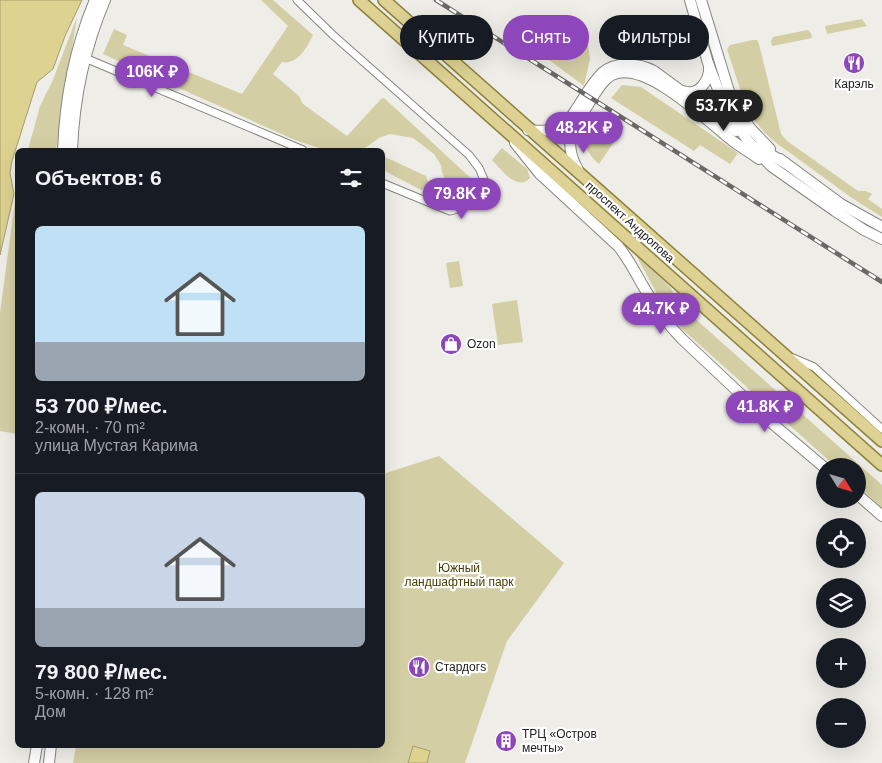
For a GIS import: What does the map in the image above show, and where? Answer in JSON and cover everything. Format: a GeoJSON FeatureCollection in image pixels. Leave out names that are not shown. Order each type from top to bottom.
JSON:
{"type":"FeatureCollection","features":[{"type":"Feature","properties":{"kind":"main road","name":"проспект Андропова"},"geometry":{"type":"LineString","coordinates":[[359,0],[882,465]]}},
{"type":"Feature","properties":{"kind":"main road","name":"проспект Андропова"},"geometry":{"type":"LineString","coordinates":[[384,0],[582,178],[784,353],[882,442]]}},
{"type":"Feature","properties":{"kind":"street"},"geometry":{"type":"LineString","coordinates":[[63,148],[65,120],[72,77],[88,18],[96,0]]}},
{"type":"Feature","properties":{"kind":"street"},"geometry":{"type":"LineString","coordinates":[[72,148],[77,99],[86,58],[96,21],[105,0]]}},
{"type":"Feature","properties":{"kind":"street"},"geometry":{"type":"LineString","coordinates":[[297,0],[333,35],[469,155],[479,168],[485,182],[481,195],[475,202],[450,211],[385,184]]}},
{"type":"Feature","properties":{"kind":"street"},"geometry":{"type":"LineString","coordinates":[[690,0],[725,116]]}},
{"type":"Feature","properties":{"kind":"street"},"geometry":{"type":"LineString","coordinates":[[701,0],[731,98],[750,128],[785,163]]}},
{"type":"Feature","properties":{"kind":"street"},"geometry":{"type":"LineString","coordinates":[[86,58],[298,148]]}},
{"type":"Feature","properties":{"kind":"street"},"geometry":{"type":"LineString","coordinates":[[680,89],[692,92],[701,88],[708,76],[708,63]]}},
{"type":"Feature","properties":{"kind":"street"},"geometry":{"type":"LineString","coordinates":[[528,130],[547,132],[564,125],[604,71],[620,65],[645,66],[725,116],[770,166]]}},
{"type":"Feature","properties":{"kind":"street"},"geometry":{"type":"LineString","coordinates":[[582,178],[572,159],[571,132],[606,79],[621,72],[629,72],[647,77],[707,118],[733,142],[864,230],[882,239]]}},
{"type":"Feature","properties":{"kind":"street"},"geometry":{"type":"LineString","coordinates":[[707,118],[715,120],[725,116],[731,98]]}},
{"type":"Feature","properties":{"kind":"street"},"geometry":{"type":"LineString","coordinates":[[498,123],[539,173],[618,246],[628,258],[657,309],[676,333],[754,407],[816,460]]}},
{"type":"Feature","properties":{"kind":"street"},"geometry":{"type":"LineString","coordinates":[[748,141],[785,163],[841,204],[882,227]]}},
{"type":"Feature","properties":{"kind":"street"},"geometry":{"type":"LineString","coordinates":[[784,353],[814,367],[882,429]]}},
{"type":"Feature","properties":{"kind":"street"},"geometry":{"type":"LineString","coordinates":[[866,502],[882,516]]}},
{"type":"Feature","properties":{"kind":"street"},"geometry":{"type":"LineString","coordinates":[[34,763],[36,748]]}},
{"type":"Feature","properties":{"kind":"street"},"geometry":{"type":"LineString","coordinates":[[49,763],[51,748]]}},
{"type":"Feature","properties":{"kind":"green space"},"geometry":{"type":"Polygon","coordinates":[[[261,0],[273,0],[313,35],[308,45],[297,58],[293,61],[282,62],[273,74],[299,96],[303,104],[347,136],[384,98],[475,182],[473,193],[462,199],[448,188],[441,165],[434,154],[413,138],[390,134],[379,138],[365,148],[319,148],[295,140],[103,54],[114,29],[127,35],[123,45],[242,94],[288,26],[261,0]]]}},
{"type":"Feature","properties":{"kind":"green space"},"geometry":{"type":"Polygon","coordinates":[[[77,17],[56,148],[29,148],[40,106],[52,82],[77,17]]]}},
{"type":"Feature","properties":{"kind":"green space"},"geometry":{"type":"Polygon","coordinates":[[[862,19],[867,26],[827,34],[825,26],[862,19]]]}},
{"type":"Feature","properties":{"kind":"green space"},"geometry":{"type":"Polygon","coordinates":[[[808,30],[812,38],[772,46],[771,41],[773,37],[808,30]]]}},
{"type":"Feature","properties":{"kind":"green space"},"geometry":{"type":"Polygon","coordinates":[[[757,40],[759,44],[781,134],[787,141],[858,191],[866,191],[872,194],[868,199],[882,209],[882,217],[852,198],[775,142],[755,121],[743,98],[727,49],[730,45],[757,40]]]}},
{"type":"Feature","properties":{"kind":"green space"},"geometry":{"type":"Polygon","coordinates":[[[589,52],[590,59],[584,86],[549,60],[589,60],[589,52]]]}},
{"type":"Feature","properties":{"kind":"green space"},"geometry":{"type":"Polygon","coordinates":[[[622,85],[641,87],[738,153],[730,164],[700,145],[694,151],[611,98],[622,85]]]}},
{"type":"Feature","properties":{"kind":"green space"},"geometry":{"type":"Polygon","coordinates":[[[601,112],[624,127],[599,164],[588,151],[586,138],[601,112]]]}},
{"type":"Feature","properties":{"kind":"green space"},"geometry":{"type":"Polygon","coordinates":[[[502,148],[527,169],[530,178],[525,182],[515,181],[510,178],[492,160],[502,148]]]}},
{"type":"Feature","properties":{"kind":"green space"},"geometry":{"type":"Polygon","coordinates":[[[385,157],[426,176],[428,182],[426,187],[421,190],[385,171],[385,157]]]}},
{"type":"Feature","properties":{"kind":"green space"},"geometry":{"type":"Polygon","coordinates":[[[15,201],[15,434],[0,431],[0,313],[15,201]]]}},
{"type":"Feature","properties":{"kind":"green space"},"geometry":{"type":"Polygon","coordinates":[[[637,257],[671,288],[673,292],[662,303],[637,257]]]}},
{"type":"Feature","properties":{"kind":"green space"},"geometry":{"type":"Polygon","coordinates":[[[459,261],[463,286],[450,288],[446,263],[459,261]]]}},
{"type":"Feature","properties":{"kind":"green space"},"geometry":{"type":"Polygon","coordinates":[[[673,299],[852,458],[826,458],[681,328],[666,307],[673,299]]]}},
{"type":"Feature","properties":{"kind":"green space"},"geometry":{"type":"Polygon","coordinates":[[[517,300],[523,342],[498,345],[492,304],[517,300]]]}},
{"type":"Feature","properties":{"kind":"green space","name":"Южный ландшафтный парк"},"geometry":{"type":"Polygon","coordinates":[[[439,456],[564,563],[507,641],[465,763],[73,763],[76,748],[385,748],[385,473],[439,456]]]}},
{"type":"Feature","properties":{"kind":"green space"},"geometry":{"type":"Polygon","coordinates":[[[866,471],[882,485],[882,508],[866,493],[866,471]]]}},
{"type":"Feature","properties":{"kind":"shaded area"},"geometry":{"type":"Polygon","coordinates":[[[0,0],[82,0],[65,36],[53,69],[37,82],[15,148],[10,173],[14,194],[0,255],[0,0]]]}},
{"type":"Feature","properties":{"kind":"shaded area"},"geometry":{"type":"Polygon","coordinates":[[[413,746],[430,751],[427,763],[408,763],[413,746]]]}},
{"type":"Feature","properties":{"kind":"railway"},"geometry":{"type":"LineString","coordinates":[[436,0],[882,282]]}},
{"type":"Feature","properties":{"kind":"place","name":"Карэль"},"geometry":{"type":"Point","coordinates":[854,63]}},
{"type":"Feature","properties":{"kind":"place","name":"Ozon"},"geometry":{"type":"Point","coordinates":[451,344]}},
{"type":"Feature","properties":{"kind":"place","name":"Стардогs"},"geometry":{"type":"Point","coordinates":[419,667]}},
{"type":"Feature","properties":{"kind":"place","name":"ТРЦ «Остров мечты»"},"geometry":{"type":"Point","coordinates":[506,741]}}]}
